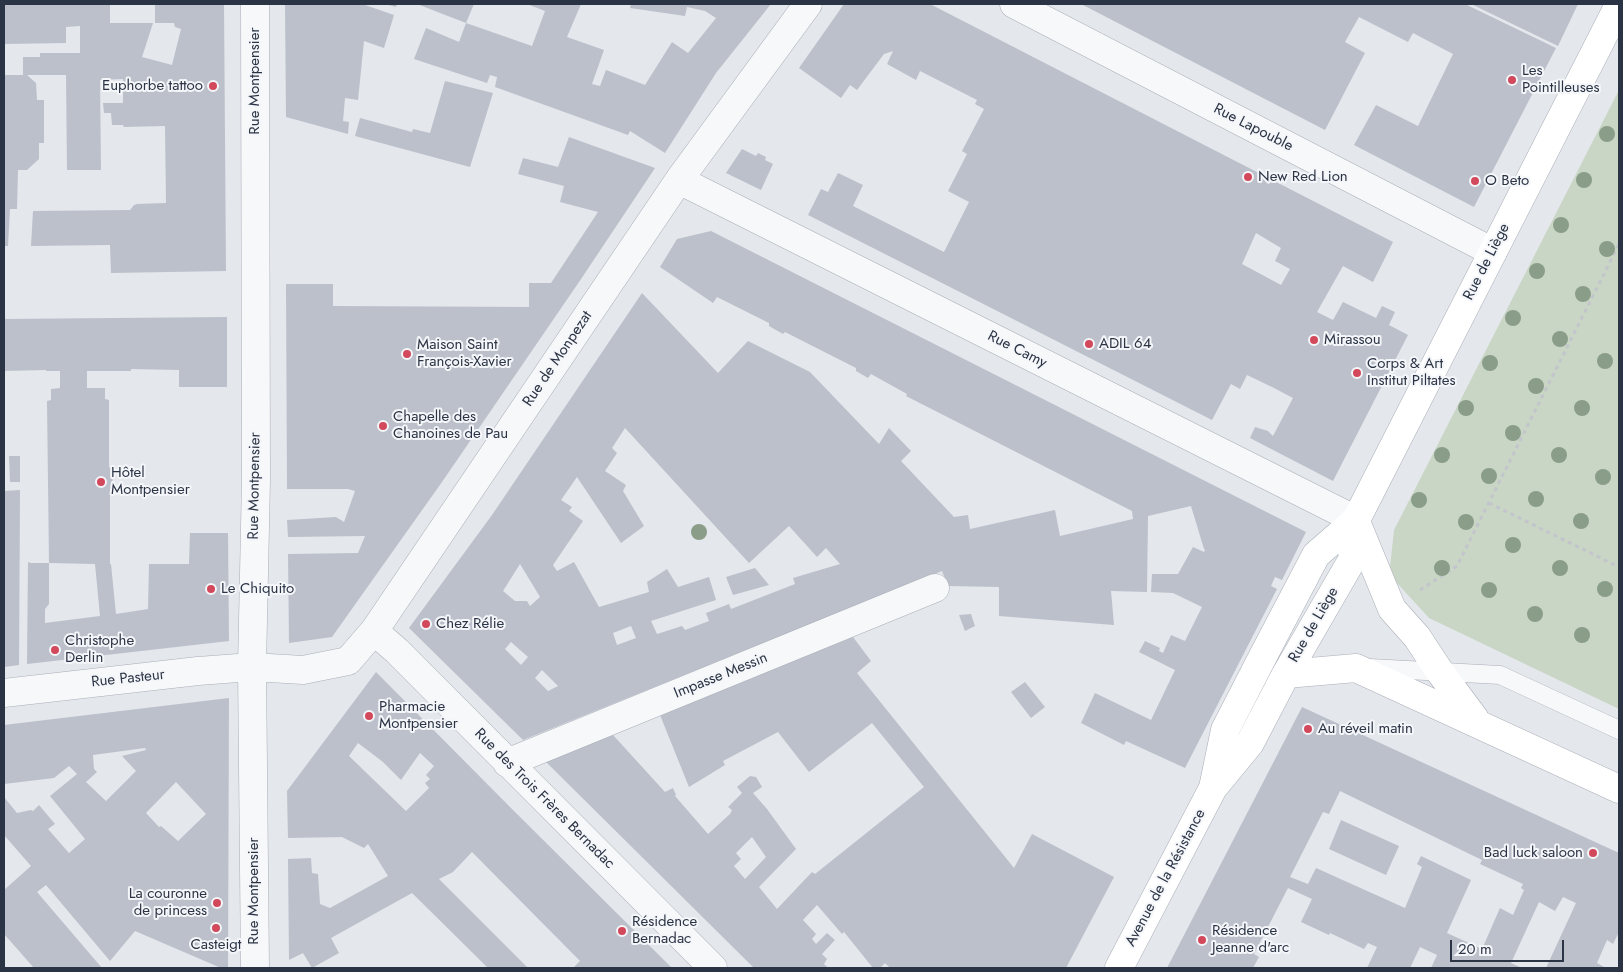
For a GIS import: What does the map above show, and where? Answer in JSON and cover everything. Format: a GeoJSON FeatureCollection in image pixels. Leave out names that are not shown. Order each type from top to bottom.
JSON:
{"type":"FeatureCollection","features":[{"type":"Feature","properties":{"kind":"street","name":"Rue Montpensier"},"geometry":{"type":"LineString","coordinates":[[255,968],[252,667],[256,480],[256,4]]}},
{"type":"Feature","properties":{"kind":"street","name":"Rue de Monpezat"},"geometry":{"type":"LineString","coordinates":[[252,667],[303,670],[348,661],[374,631],[679,180],[808,4]]}},
{"type":"Feature","properties":{"kind":"street","name":"Rue Lapouble"},"geometry":{"type":"LineString","coordinates":[[1014,4],[1493,252]]}},
{"type":"Feature","properties":{"kind":"street","name":"Rue de Liège"},"geometry":{"type":"LineString","coordinates":[[1286,674],[1352,560],[1356,520],[1619,5]]}},
{"type":"Feature","properties":{"kind":"street","name":"Rue Camy"},"geometry":{"type":"LineString","coordinates":[[679,180],[1356,520]]}},
{"type":"Feature","properties":{"kind":"street","name":"Rue de Liège"},"geometry":{"type":"LineString","coordinates":[[1261,660],[1316,555],[1356,520]]}},
{"type":"Feature","properties":{"kind":"street"},"geometry":{"type":"LineString","coordinates":[[1356,520],[1392,609],[1417,637],[1440,672],[1478,722]]}},
{"type":"Feature","properties":{"kind":"street","name":"Impasse Messin"},"geometry":{"type":"LineString","coordinates":[[507,763],[935,588]]}},
{"type":"Feature","properties":{"kind":"street","name":"Rue des Trois Frères Bernadac"},"geometry":{"type":"LineString","coordinates":[[374,631],[713,968]]}},
{"type":"Feature","properties":{"kind":"street","name":"Avenue de la Résistance"},"geometry":{"type":"LineString","coordinates":[[1213,788],[1225,730],[1261,660]]}},
{"type":"Feature","properties":{"kind":"street","name":"Rue Pasteur"},"geometry":{"type":"LineString","coordinates":[[4,693],[198,671],[252,667]]}},
{"type":"Feature","properties":{"kind":"street"},"geometry":{"type":"LineString","coordinates":[[1286,674],[1356,668],[1478,722],[1619,789]]}},
{"type":"Feature","properties":{"kind":"street","name":"Avenue de la Résistance"},"geometry":{"type":"LineString","coordinates":[[1119,968],[1213,788],[1250,743],[1286,674]]}},
{"type":"Feature","properties":{"kind":"lane"},"geometry":{"type":"LineString","coordinates":[[1356,668],[1500,675],[1619,730]]}},
{"type":"Feature","properties":{"kind":"path"},"geometry":{"type":"LineString","coordinates":[[1392,609],[1457,566],[1619,244]]}},
{"type":"Feature","properties":{"kind":"path"},"geometry":{"type":"LineString","coordinates":[[1489,502],[1619,567]]}},
{"type":"Feature","properties":{"kind":"green space"},"geometry":{"type":"Polygon","coordinates":[[[1619,90],[1619,709],[1429,618],[1396,582],[1390,567],[1394,530],[1619,90]]]}},
{"type":"Feature","properties":{"kind":"building"},"geometry":{"type":"Polygon","coordinates":[[[4,4],[110,4],[110,23],[153,23],[142,57],[172,65],[181,29],[175,27],[174,23],[155,23],[155,4],[224,4],[226,271],[111,273],[110,245],[31,246],[33,211],[130,210],[137,204],[166,203],[165,126],[124,127],[123,125],[112,125],[111,113],[104,113],[103,103],[123,103],[123,79],[100,80],[101,170],[67,170],[66,75],[27,75],[36,83],[37,100],[44,100],[44,143],[39,143],[39,159],[27,170],[18,170],[17,209],[10,209],[8,246],[4,246],[4,75],[23,75],[23,57],[40,57],[40,53],[80,53],[80,26],[66,27],[66,43],[4,44],[4,4]]]}},
{"type":"Feature","properties":{"kind":"building"},"geometry":{"type":"Polygon","coordinates":[[[285,4],[362,4],[394,15],[384,48],[364,41],[358,100],[345,98],[343,121],[349,122],[348,134],[286,117],[285,4]]]}},
{"type":"Feature","properties":{"kind":"building"},"geometry":{"type":"Polygon","coordinates":[[[385,4],[397,4],[396,7],[385,4]]]}},
{"type":"Feature","properties":{"kind":"building"},"geometry":{"type":"Polygon","coordinates":[[[417,4],[474,4],[466,23],[417,4]]]}},
{"type":"Feature","properties":{"kind":"building"},"geometry":{"type":"Polygon","coordinates":[[[527,4],[581,4],[567,37],[604,50],[592,84],[600,86],[606,70],[645,85],[672,42],[688,53],[716,18],[705,11],[687,7],[685,16],[630,8],[631,4],[771,4],[716,73],[665,153],[630,131],[628,135],[495,87],[497,77],[490,75],[487,83],[414,59],[426,28],[459,42],[466,23],[532,46],[545,11],[527,4]]]}},
{"type":"Feature","properties":{"kind":"building"},"geometry":{"type":"Polygon","coordinates":[[[844,4],[930,4],[1393,242],[1373,282],[1343,266],[1317,312],[1333,320],[1343,302],[1376,318],[1382,306],[1395,312],[1389,325],[1408,335],[1333,481],[1250,438],[1255,427],[1268,431],[1273,436],[1293,398],[1274,388],[1247,375],[1240,389],[1231,384],[1212,420],[808,215],[821,189],[828,192],[838,173],[863,185],[853,206],[944,252],[969,202],[948,191],[967,154],[962,151],[984,109],[975,104],[977,100],[920,71],[916,80],[887,64],[893,51],[884,54],[857,90],[850,85],[841,98],[799,68],[844,4]],[[1256,233],[1242,264],[1281,285],[1290,269],[1275,261],[1281,248],[1256,233]]]}},
{"type":"Feature","properties":{"kind":"building"},"geometry":{"type":"Polygon","coordinates":[[[1081,4],[1465,4],[1556,48],[1474,207],[1354,145],[1376,105],[1418,126],[1453,54],[1413,33],[1408,42],[1359,17],[1345,42],[1365,53],[1325,130],[1081,4]]]}},
{"type":"Feature","properties":{"kind":"building"},"geometry":{"type":"Polygon","coordinates":[[[1471,4],[1578,4],[1558,46],[1471,4]]]}},
{"type":"Feature","properties":{"kind":"building"},"geometry":{"type":"Polygon","coordinates":[[[445,81],[493,93],[470,167],[355,136],[360,118],[412,132],[413,129],[430,133],[445,81]]]}},
{"type":"Feature","properties":{"kind":"building"},"geometry":{"type":"Polygon","coordinates":[[[569,137],[655,168],[442,482],[332,637],[289,643],[288,554],[358,553],[365,536],[288,537],[287,520],[336,517],[344,522],[355,491],[348,489],[287,489],[286,284],[333,284],[333,306],[529,307],[529,283],[551,283],[598,212],[560,202],[564,186],[518,174],[523,158],[558,167],[569,137]]]}},
{"type":"Feature","properties":{"kind":"building"},"geometry":{"type":"Polygon","coordinates":[[[742,149],[756,156],[758,153],[766,157],[765,160],[773,164],[761,190],[726,173],[742,149]]]}},
{"type":"Feature","properties":{"kind":"building"},"geometry":{"type":"Polygon","coordinates":[[[711,231],[1306,532],[1282,580],[1275,577],[1271,586],[1277,589],[1185,768],[1126,741],[1124,745],[1081,723],[1095,693],[1151,720],[1175,670],[1139,652],[1145,641],[1160,648],[1159,651],[1163,653],[1171,635],[1185,641],[1202,607],[1173,593],[1151,592],[1152,574],[1178,574],[1193,547],[1204,552],[1205,550],[1191,506],[1148,516],[1147,592],[1111,591],[1114,625],[999,616],[999,587],[948,586],[942,571],[523,740],[409,628],[492,515],[642,293],[718,373],[748,341],[810,372],[879,444],[889,428],[911,451],[901,461],[954,517],[968,515],[970,529],[1055,510],[1060,536],[1133,519],[1132,511],[906,396],[907,394],[871,374],[868,378],[856,371],[856,368],[785,332],[783,334],[769,326],[769,323],[717,297],[713,303],[660,267],[677,239],[711,231]],[[625,428],[612,448],[617,453],[605,471],[626,485],[623,491],[644,526],[621,543],[577,477],[561,500],[572,507],[569,511],[583,521],[553,565],[557,571],[574,562],[599,607],[649,592],[647,582],[667,569],[678,587],[709,577],[716,600],[651,621],[657,634],[682,626],[685,630],[709,621],[706,613],[729,604],[731,609],[795,584],[793,578],[840,564],[826,548],[817,557],[789,526],[749,563],[625,428]],[[520,564],[503,591],[515,601],[527,601],[530,606],[540,597],[520,564]],[[631,626],[613,633],[617,645],[636,638],[631,626]],[[511,642],[505,649],[521,665],[528,657],[511,642]],[[542,670],[535,678],[548,691],[558,686],[542,670]]]}},
{"type":"Feature","properties":{"kind":"building"},"geometry":{"type":"Polygon","coordinates":[[[227,317],[227,387],[179,387],[179,370],[131,369],[131,371],[87,371],[87,388],[105,388],[105,399],[109,400],[109,467],[112,469],[113,496],[110,496],[110,564],[116,614],[148,609],[149,564],[189,564],[190,533],[228,533],[229,641],[27,664],[28,562],[49,563],[47,401],[51,400],[51,389],[60,388],[60,371],[4,371],[4,319],[227,317]],[[49,563],[49,604],[45,609],[45,623],[100,616],[95,564],[49,563]]]}},
{"type":"Feature","properties":{"kind":"building"},"geometry":{"type":"Polygon","coordinates":[[[9,456],[20,456],[20,482],[10,482],[9,456]]]}},
{"type":"Feature","properties":{"kind":"building"},"geometry":{"type":"Polygon","coordinates":[[[20,490],[19,665],[4,667],[4,491],[20,490]]]}},
{"type":"Feature","properties":{"kind":"building"},"geometry":{"type":"Polygon","coordinates":[[[755,568],[769,585],[733,595],[726,577],[755,568]]]}},
{"type":"Feature","properties":{"kind":"building"},"geometry":{"type":"Polygon","coordinates":[[[971,614],[975,626],[965,631],[959,615],[971,614]]]}},
{"type":"Feature","properties":{"kind":"building"},"geometry":{"type":"Polygon","coordinates":[[[853,637],[871,661],[857,673],[1014,868],[1032,834],[1114,877],[1066,968],[890,968],[885,963],[880,968],[873,968],[844,932],[842,934],[817,905],[803,920],[816,934],[812,939],[816,944],[827,933],[835,940],[822,954],[827,959],[824,964],[828,968],[754,968],[545,761],[613,735],[665,792],[673,788],[675,796],[708,834],[730,814],[732,810],[728,807],[742,793],[737,787],[750,776],[756,777],[762,787],[753,793],[796,849],[759,887],[777,909],[812,872],[815,874],[924,787],[872,723],[809,772],[778,732],[723,761],[725,765],[689,787],[660,715],[853,637]],[[752,837],[736,853],[741,859],[734,866],[745,879],[766,857],[752,837]]]}},
{"type":"Feature","properties":{"kind":"building"},"geometry":{"type":"Polygon","coordinates":[[[376,672],[672,968],[573,968],[580,961],[472,852],[453,872],[439,879],[528,968],[488,968],[412,893],[331,938],[339,953],[312,968],[303,953],[289,960],[288,859],[311,858],[312,873],[318,874],[320,904],[330,908],[388,876],[368,844],[364,848],[342,837],[288,838],[287,791],[376,672]],[[358,743],[349,756],[406,811],[429,788],[425,783],[430,779],[426,775],[434,766],[420,753],[401,780],[383,762],[358,743]]]}},
{"type":"Feature","properties":{"kind":"building"},"geometry":{"type":"Polygon","coordinates":[[[1025,682],[1045,707],[1031,718],[1011,692],[1025,682]]]}},
{"type":"Feature","properties":{"kind":"building"},"geometry":{"type":"Polygon","coordinates":[[[229,698],[228,968],[221,968],[135,931],[110,961],[46,885],[37,892],[102,968],[34,968],[4,934],[4,890],[31,866],[4,835],[4,797],[17,813],[33,811],[39,805],[55,824],[48,829],[69,853],[85,839],[50,796],[77,774],[69,766],[54,778],[4,784],[4,725],[229,698]],[[145,748],[93,755],[94,769],[97,772],[86,782],[106,801],[136,771],[122,756],[146,750],[145,748]],[[176,782],[146,813],[159,827],[161,826],[178,841],[206,814],[176,782]]]}},
{"type":"Feature","properties":{"kind":"building"},"geometry":{"type":"Polygon","coordinates":[[[1302,707],[1619,853],[1619,932],[1613,944],[1607,940],[1597,963],[1603,968],[1546,968],[1576,903],[1563,897],[1555,911],[1539,902],[1511,963],[1522,968],[1431,968],[1437,955],[1420,947],[1410,968],[1367,968],[1377,947],[1368,943],[1364,949],[1301,922],[1312,899],[1288,888],[1254,954],[1259,957],[1253,968],[1167,968],[1302,707]],[[1340,791],[1329,814],[1323,812],[1290,877],[1308,884],[1316,868],[1405,908],[1422,867],[1417,864],[1421,856],[1471,880],[1447,933],[1482,949],[1500,908],[1513,915],[1524,890],[1521,888],[1523,884],[1480,864],[1482,860],[1340,791]]]}},
{"type":"Feature","properties":{"kind":"building"},"geometry":{"type":"Polygon","coordinates":[[[1341,820],[1399,846],[1386,875],[1329,849],[1341,820]]]}},
{"type":"Feature","properties":{"kind":"place","name":"Les Pointilleuses"},"geometry":{"type":"Point","coordinates":[1512,80]}},
{"type":"Feature","properties":{"kind":"place","name":"Euphorbe tattoo"},"geometry":{"type":"Point","coordinates":[213,86]}},
{"type":"Feature","properties":{"kind":"place","name":"New Red Lion"},"geometry":{"type":"Point","coordinates":[1248,177]}},
{"type":"Feature","properties":{"kind":"place","name":"O Beto"},"geometry":{"type":"Point","coordinates":[1475,181]}},
{"type":"Feature","properties":{"kind":"place","name":"Mirassou"},"geometry":{"type":"Point","coordinates":[1314,340]}},
{"type":"Feature","properties":{"kind":"place","name":"ADIL 64"},"geometry":{"type":"Point","coordinates":[1089,344]}},
{"type":"Feature","properties":{"kind":"place","name":"Maison Saint François-Xavier"},"geometry":{"type":"Point","coordinates":[407,354]}},
{"type":"Feature","properties":{"kind":"place","name":"Corps & Art Institut Piltates"},"geometry":{"type":"Point","coordinates":[1357,373]}},
{"type":"Feature","properties":{"kind":"place","name":"Chapelle des Chanoines de Pau"},"geometry":{"type":"Point","coordinates":[383,426]}},
{"type":"Feature","properties":{"kind":"place","name":"Hôtel Montpensier"},"geometry":{"type":"Point","coordinates":[101,482]}},
{"type":"Feature","properties":{"kind":"place","name":"Le Chiquito"},"geometry":{"type":"Point","coordinates":[211,589]}},
{"type":"Feature","properties":{"kind":"place","name":"Chez Rélie"},"geometry":{"type":"Point","coordinates":[426,624]}},
{"type":"Feature","properties":{"kind":"place","name":"Christophe Derlin"},"geometry":{"type":"Point","coordinates":[55,650]}},
{"type":"Feature","properties":{"kind":"place","name":"Pharmacie Montpensier"},"geometry":{"type":"Point","coordinates":[369,716]}},
{"type":"Feature","properties":{"kind":"place","name":"Au réveil matin"},"geometry":{"type":"Point","coordinates":[1308,729]}},
{"type":"Feature","properties":{"kind":"place","name":"Bad luck saloon"},"geometry":{"type":"Point","coordinates":[1593,853]}},
{"type":"Feature","properties":{"kind":"place","name":"La couronne de princess"},"geometry":{"type":"Point","coordinates":[217,903]}},
{"type":"Feature","properties":{"kind":"place","name":"Casteigt"},"geometry":{"type":"Point","coordinates":[216,928]}},
{"type":"Feature","properties":{"kind":"place","name":"Résidence Bernadac"},"geometry":{"type":"Point","coordinates":[622,931]}},
{"type":"Feature","properties":{"kind":"place","name":"Résidence Jeanne d'arc"},"geometry":{"type":"Point","coordinates":[1202,940]}}]}
